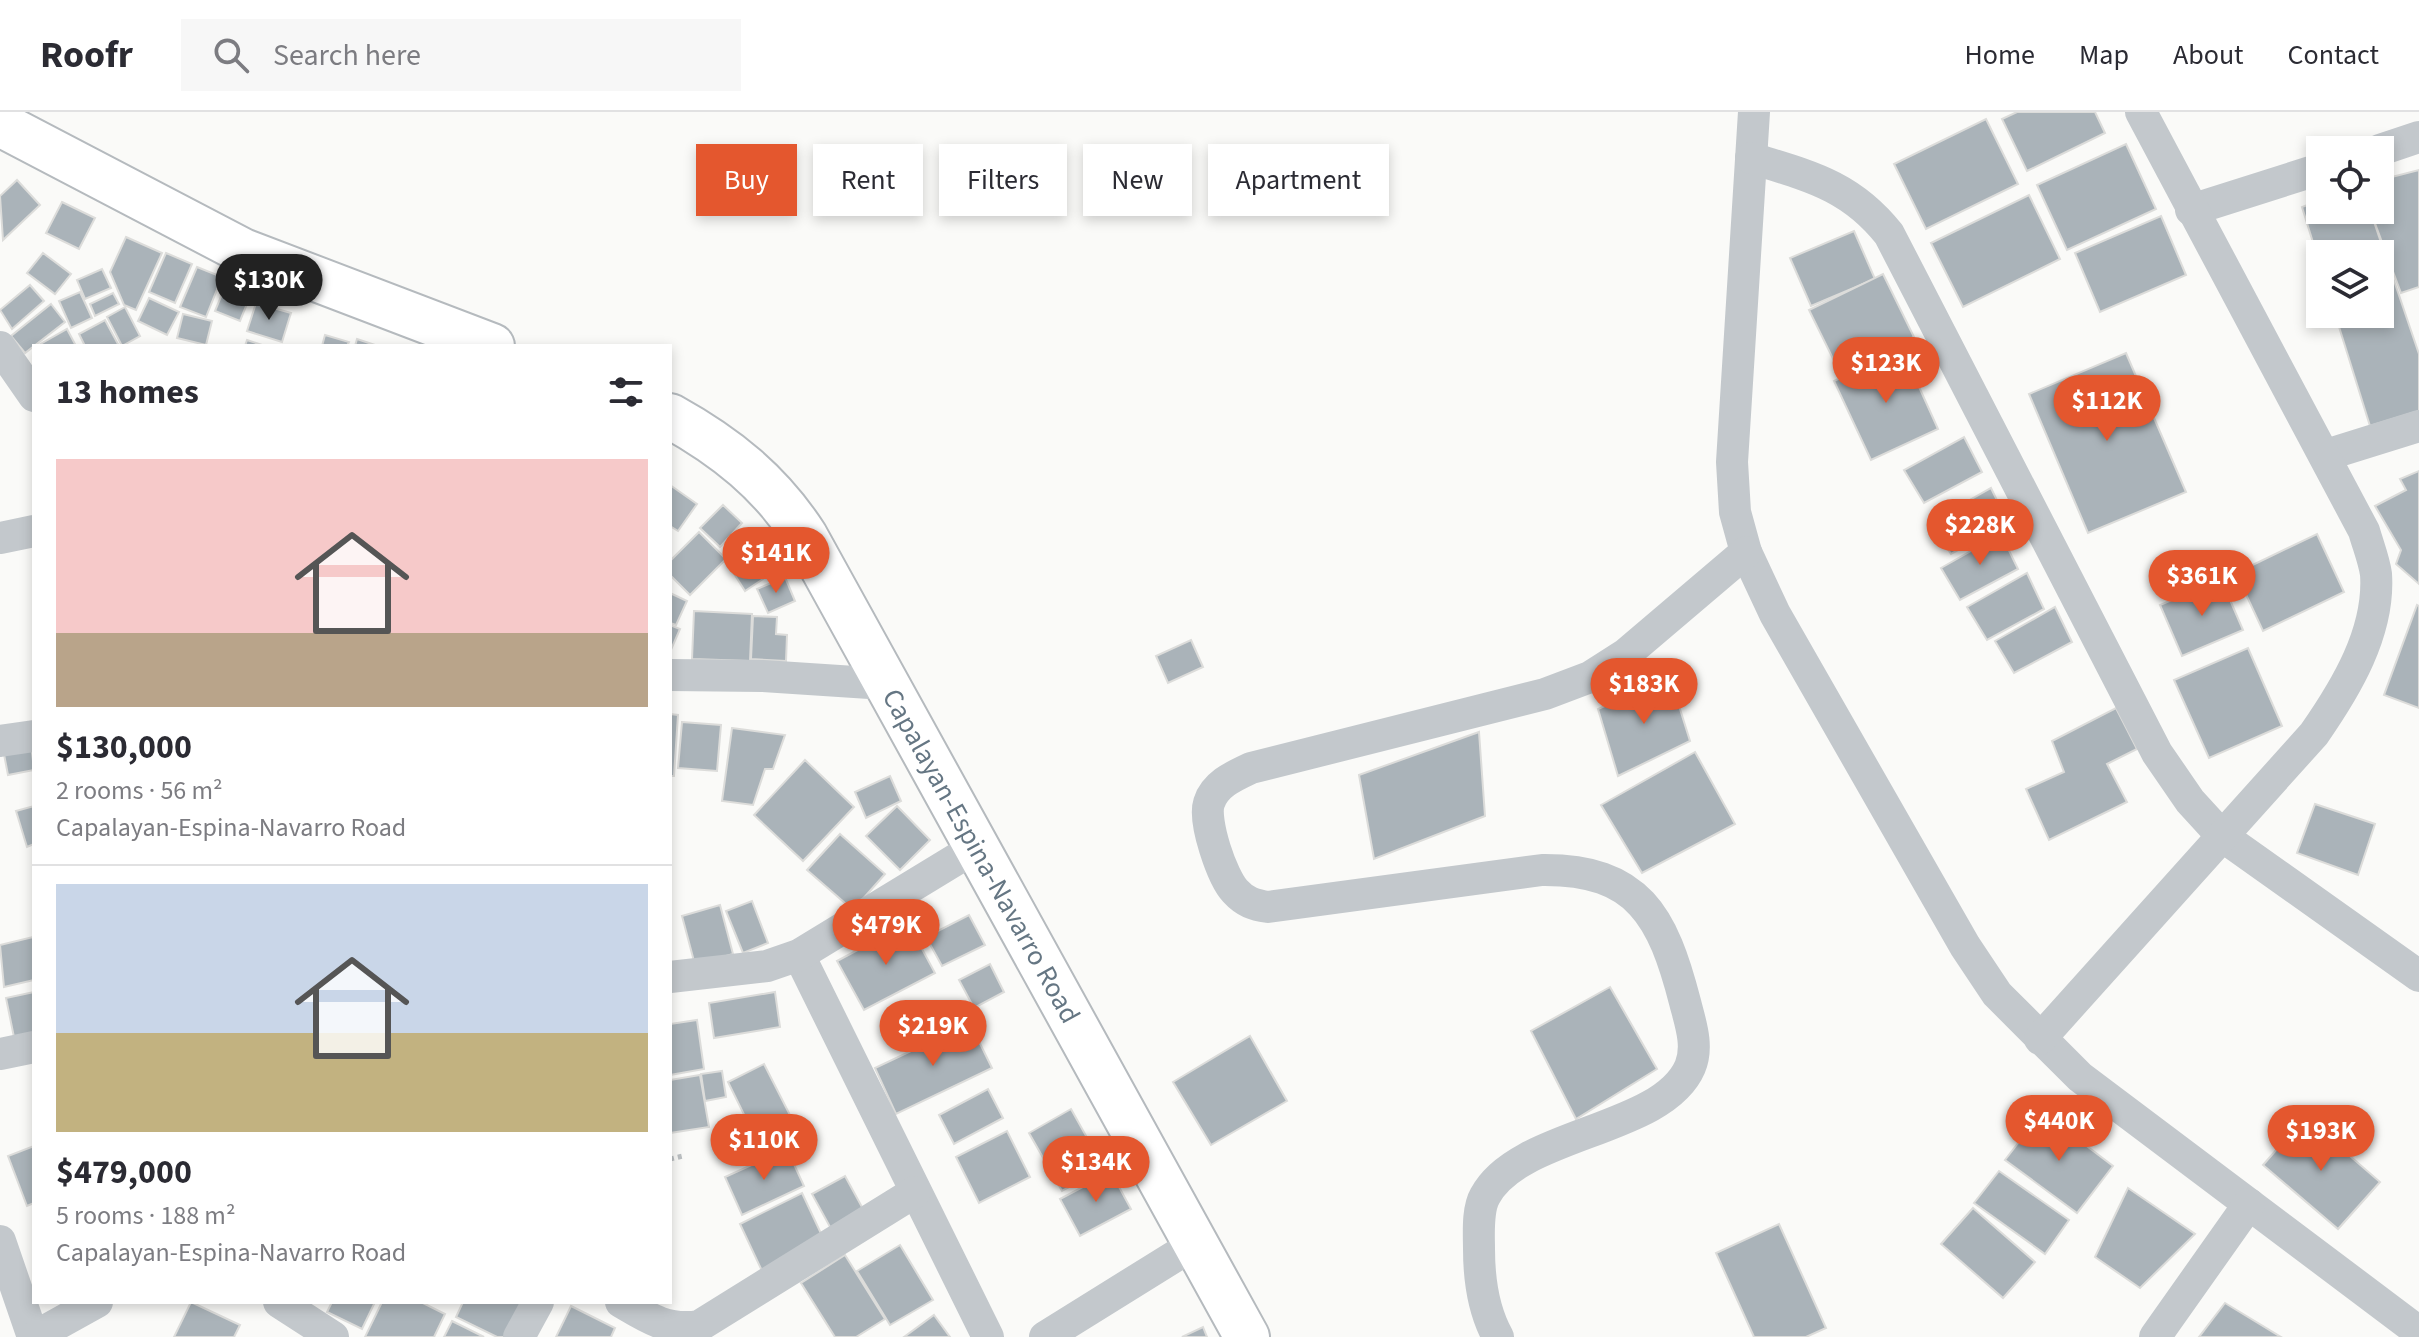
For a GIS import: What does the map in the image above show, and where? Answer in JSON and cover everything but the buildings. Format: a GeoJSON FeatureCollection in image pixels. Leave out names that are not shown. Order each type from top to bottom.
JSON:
{"type":"FeatureCollection","features":[{"type":"Feature","properties":{"kind":"main road"},"geometry":{"type":"LineString","coordinates":[[0,124],[243,251],[487,344]]}},
{"type":"Feature","properties":{"kind":"main road","name":"Capalayan-Espina-Navarro Road"},"geometry":{"type":"LineString","coordinates":[[672,417],[729,451],[783,503],[805,536],[978,846],[1193,1245],[1247,1337]]}},
{"type":"Feature","properties":{"kind":"street"},"geometry":{"type":"LineString","coordinates":[[1754,112],[1732,462],[1735,512],[1746,552],[1775,614],[1965,946],[1997,994],[2080,1077],[2419,1332]]}},
{"type":"Feature","properties":{"kind":"street"},"geometry":{"type":"LineString","coordinates":[[2040,1039],[2314,734],[2344,690],[2375,607],[2376,572],[2364,531],[2141,112]]}},
{"type":"Feature","properties":{"kind":"street"},"geometry":{"type":"LineString","coordinates":[[2394,145],[2419,137]]}},
{"type":"Feature","properties":{"kind":"street"},"geometry":{"type":"LineString","coordinates":[[1751,158],[1840,189],[1872,213],[1889,234],[2157,753],[2190,801],[2222,836],[2419,976]]}},
{"type":"Feature","properties":{"kind":"street"},"geometry":{"type":"LineString","coordinates":[[2191,210],[2306,173]]}},
{"type":"Feature","properties":{"kind":"street"},"geometry":{"type":"LineString","coordinates":[[0,347],[32,393]]}},
{"type":"Feature","properties":{"kind":"street"},"geometry":{"type":"LineString","coordinates":[[2326,455],[2419,426]]}},
{"type":"Feature","properties":{"kind":"street"},"geometry":{"type":"LineString","coordinates":[[0,538],[32,531]]}},
{"type":"Feature","properties":{"kind":"street"},"geometry":{"type":"LineString","coordinates":[[1498,1337],[1483,1298],[1479,1270],[1483,1199],[1501,1172],[1661,1099],[1690,1067],[1695,1040],[1671,948],[1653,917],[1629,892],[1579,869],[1542,870],[1268,907],[1251,904],[1234,890],[1224,873],[1207,817],[1210,801],[1218,787],[1251,768],[1545,694],[1590,677],[1626,654],[1746,552]]}},
{"type":"Feature","properties":{"kind":"street"},"geometry":{"type":"LineString","coordinates":[[672,675],[763,676],[885,684]]}},
{"type":"Feature","properties":{"kind":"street"},"geometry":{"type":"LineString","coordinates":[[0,741],[32,736]]}},
{"type":"Feature","properties":{"kind":"street"},"geometry":{"type":"LineString","coordinates":[[672,977],[767,966],[799,955],[978,846]]}},
{"type":"Feature","properties":{"kind":"street"},"geometry":{"type":"LineString","coordinates":[[799,955],[988,1337]]}},
{"type":"Feature","properties":{"kind":"street"},"geometry":{"type":"LineString","coordinates":[[0,1054],[32,1047]]}},
{"type":"Feature","properties":{"kind":"street"},"geometry":{"type":"LineString","coordinates":[[624,1304],[659,1324],[680,1329],[699,1326],[915,1192]]}},
{"type":"Feature","properties":{"kind":"street"},"geometry":{"type":"LineString","coordinates":[[2155,1337],[2249,1204]]}},
{"type":"Feature","properties":{"kind":"street"},"geometry":{"type":"LineString","coordinates":[[0,1241],[33,1337],[93,1304]]}},
{"type":"Feature","properties":{"kind":"street"},"geometry":{"type":"LineString","coordinates":[[1045,1337],[1193,1245]]}},
{"type":"Feature","properties":{"kind":"street"},"geometry":{"type":"LineString","coordinates":[[282,1304],[333,1337]]}},
{"type":"Feature","properties":{"kind":"street"},"geometry":{"type":"LineString","coordinates":[[519,1337],[537,1304]]}},
{"type":"Feature","properties":{"kind":"path"},"geometry":{"type":"LineString","coordinates":[[672,1159],[683,1156]]}}]}
